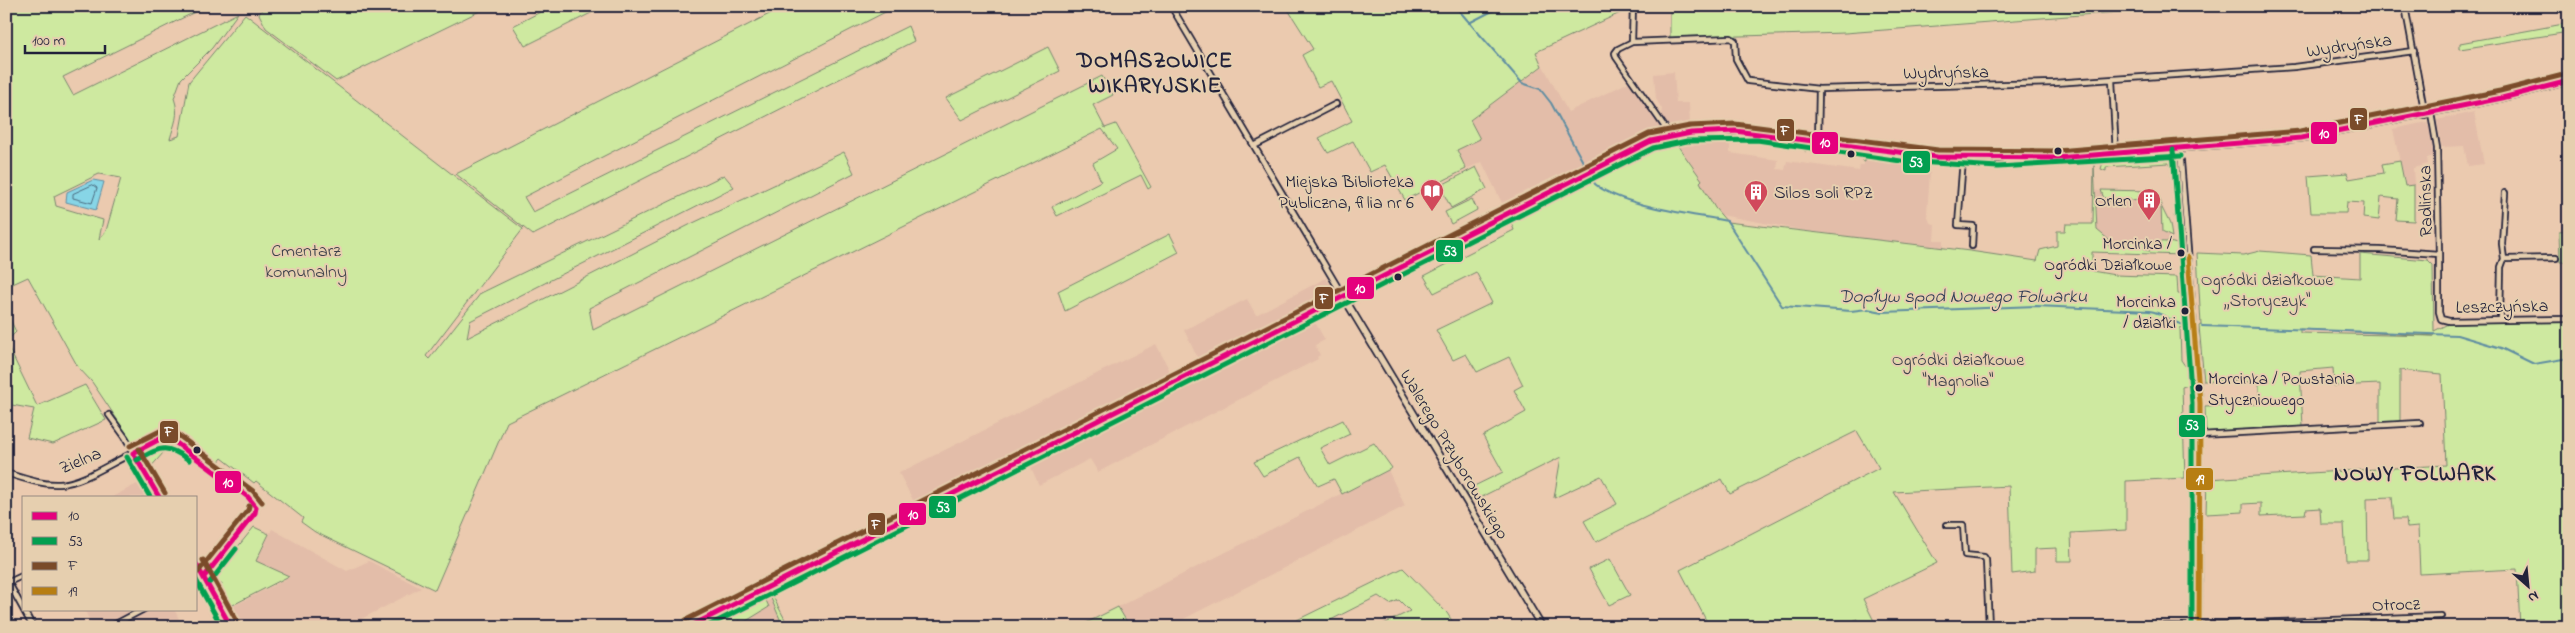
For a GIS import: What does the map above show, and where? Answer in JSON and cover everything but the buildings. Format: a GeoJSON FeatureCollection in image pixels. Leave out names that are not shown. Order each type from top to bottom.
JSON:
{"type":"FeatureCollection","features":[{"type":"Feature","properties":{"kind":"street"},"geometry":{"type":"LineString","coordinates":[[1171,6],[1343,296]]}},
{"type":"Feature","properties":{"kind":"street"},"geometry":{"type":"LineString","coordinates":[[1633,6],[1632,42],[1618,49],[1615,53],[1616,57],[1671,136]]}},
{"type":"Feature","properties":{"kind":"street","name":"Radlińska"},"geometry":{"type":"LineString","coordinates":[[2314,249],[2380,250],[2439,254],[2437,148],[2405,6]]}},
{"type":"Feature","properties":{"kind":"street","name":"Wydryńska"},"geometry":{"type":"LineString","coordinates":[[1632,42],[1731,38],[1735,41],[1736,59],[1748,81],[1819,88],[2112,80],[2294,67],[2414,50]]}},
{"type":"Feature","properties":{"kind":"street"},"geometry":{"type":"LineString","coordinates":[[2112,80],[2116,154]]}},
{"type":"Feature","properties":{"kind":"street"},"geometry":{"type":"LineString","coordinates":[[689,627],[1642,144],[1671,136],[1700,132],[1735,131],[1900,154],[1963,159],[2032,159],[2116,154],[2301,138],[2428,114],[2525,93],[2569,81]]}},
{"type":"Feature","properties":{"kind":"street"},"geometry":{"type":"LineString","coordinates":[[1818,142],[1819,88]]}},
{"type":"Feature","properties":{"kind":"street"},"geometry":{"type":"LineString","coordinates":[[1254,146],[1336,104]]}},
{"type":"Feature","properties":{"kind":"street"},"geometry":{"type":"LineString","coordinates":[[2180,149],[2198,378],[2200,435],[2199,626]]}},
{"type":"Feature","properties":{"kind":"street"},"geometry":{"type":"LineString","coordinates":[[1963,159],[1958,225],[1973,226],[1972,246]]}},
{"type":"Feature","properties":{"kind":"street"},"geometry":{"type":"LineString","coordinates":[[2500,319],[2501,267],[2504,259],[2502,244],[2505,193]]}},
{"type":"Feature","properties":{"kind":"street","name":"Leszczyńska"},"geometry":{"type":"LineString","coordinates":[[2439,254],[2438,312],[2441,319],[2449,321],[2569,319]]}},
{"type":"Feature","properties":{"kind":"street"},"geometry":{"type":"LineString","coordinates":[[2504,259],[2556,258]]}},
{"type":"Feature","properties":{"kind":"street","name":"Walerego Przyborowskiego"},"geometry":{"type":"LineString","coordinates":[[1343,296],[1542,627]]}},
{"type":"Feature","properties":{"kind":"street"},"geometry":{"type":"LineString","coordinates":[[109,415],[158,496]]}},
{"type":"Feature","properties":{"kind":"street"},"geometry":{"type":"LineString","coordinates":[[2200,435],[2420,423]]}},
{"type":"Feature","properties":{"kind":"street","name":"Zielna"},"geometry":{"type":"LineString","coordinates":[[6,473],[45,483],[60,484],[74,481],[133,452]]}},
{"type":"Feature","properties":{"kind":"street"},"geometry":{"type":"LineString","coordinates":[[1947,525],[1963,525],[1965,555],[1984,557],[1986,560],[1989,627]]}},
{"type":"Feature","properties":{"kind":"street"},"geometry":{"type":"LineString","coordinates":[[198,567],[232,627]]}},
{"type":"Feature","properties":{"kind":"street"},"geometry":{"type":"LineString","coordinates":[[22,576],[7,580],[22,607]]}},
{"type":"Feature","properties":{"kind":"street"},"geometry":{"type":"LineString","coordinates":[[198,581],[204,577]]}},
{"type":"Feature","properties":{"kind":"street"},"geometry":{"type":"LineString","coordinates":[[24,610],[33,627]]}},
{"type":"Feature","properties":{"kind":"street"},"geometry":{"type":"LineString","coordinates":[[110,627],[142,610]]}},
{"type":"Feature","properties":{"kind":"street","name":"Otrocz"},"geometry":{"type":"LineString","coordinates":[[2142,627],[2441,616]]}},
{"type":"Feature","properties":{"kind":"street"},"geometry":{"type":"LineString","coordinates":[[2376,619],[2376,627]]}},
{"type":"Feature","properties":{"kind":"shaded area"},"geometry":{"type":"Polygon","coordinates":[[[1543,66],[1568,112],[1633,80],[1667,130],[1626,145],[1553,181],[1534,187],[1502,203],[1482,162],[1466,169],[1457,150],[1479,139],[1470,120],[1543,66]]]}},
{"type":"Feature","properties":{"kind":"shaded area"},"geometry":{"type":"Polygon","coordinates":[[[1674,72],[1676,103],[1689,103],[1690,125],[1669,128],[1661,117],[1662,109],[1656,99],[1654,74],[1674,72]]]}},
{"type":"Feature","properties":{"kind":"shaded area"},"geometry":{"type":"Polygon","coordinates":[[[2474,112],[2484,164],[2468,166],[2464,146],[2442,147],[2437,120],[2474,112]]]}},
{"type":"Feature","properties":{"kind":"shaded area"},"geometry":{"type":"Polygon","coordinates":[[[2427,122],[2430,129],[2434,156],[2427,158],[2428,164],[2413,168],[2414,185],[2405,186],[2393,129],[2427,122]]]}},
{"type":"Feature","properties":{"kind":"shaded area"},"geometry":{"type":"Polygon","coordinates":[[[1730,137],[1730,153],[1778,160],[1777,169],[1785,170],[1787,161],[1859,171],[1860,165],[1864,165],[1865,157],[1919,163],[1920,173],[1930,173],[1927,213],[1930,223],[1935,224],[1934,240],[1943,240],[1943,248],[1807,231],[1721,215],[1708,197],[1700,182],[1702,180],[1675,142],[1730,137]]]}},
{"type":"Feature","properties":{"kind":"shaded area","name":"Orlen"},"geometry":{"type":"Polygon","coordinates":[[[2096,190],[2127,200],[2147,199],[2158,203],[2162,211],[2162,232],[2172,237],[2171,243],[2150,242],[2150,251],[2145,251],[2145,242],[2121,241],[2120,246],[2111,247],[2107,245],[2109,240],[2097,230],[2096,190]]]}},
{"type":"Feature","properties":{"kind":"shaded area"},"geometry":{"type":"Polygon","coordinates":[[[1326,278],[1334,290],[1333,292],[1199,361],[1184,330],[1247,299],[1256,315],[1326,278]]]}},
{"type":"Feature","properties":{"kind":"shaded area"},"geometry":{"type":"Polygon","coordinates":[[[1312,317],[1325,340],[1315,345],[1320,355],[1317,357],[1318,359],[1098,472],[1090,459],[1039,485],[1028,461],[1312,317]]]}},
{"type":"Feature","properties":{"kind":"shaded area"},"geometry":{"type":"Polygon","coordinates":[[[1156,344],[1172,375],[915,504],[899,473],[1156,344]]]}},
{"type":"Feature","properties":{"kind":"shaded area"},"geometry":{"type":"Polygon","coordinates":[[[1388,470],[1405,506],[1168,627],[1130,627],[1118,607],[1388,470]]]}},
{"type":"Feature","properties":{"kind":"shaded area"},"geometry":{"type":"Polygon","coordinates":[[[141,482],[148,496],[114,496],[141,482]]]}},
{"type":"Feature","properties":{"kind":"shaded area"},"geometry":{"type":"Polygon","coordinates":[[[272,529],[347,571],[369,561],[421,588],[346,627],[241,627],[230,608],[286,579],[255,563],[272,529]]]}},
{"type":"Feature","properties":{"kind":"shaded area"},"geometry":{"type":"Polygon","coordinates":[[[772,595],[788,625],[710,627],[772,595]]]}},
{"type":"Feature","properties":{"kind":"shaded area"},"geometry":{"type":"Polygon","coordinates":[[[84,610],[139,610],[105,627],[93,627],[84,610]]]}},
{"type":"Feature","properties":{"kind":"shaded area"},"geometry":{"type":"Polygon","coordinates":[[[149,610],[174,610],[183,627],[116,627],[149,610]]]}},
{"type":"Feature","properties":{"kind":"green space","name":"Cmentarz komunalny"},"geometry":{"type":"Polygon","coordinates":[[[6,6],[207,6],[63,77],[73,95],[238,13],[212,48],[181,79],[174,98],[176,114],[170,139],[179,136],[189,82],[245,14],[523,229],[426,356],[429,359],[481,293],[724,175],[734,187],[470,321],[467,338],[693,223],[844,152],[854,173],[589,308],[593,330],[1102,76],[1113,95],[1093,105],[1105,128],[1116,124],[1151,187],[1148,189],[1141,175],[1057,216],[1052,207],[1101,181],[1093,163],[1117,149],[1102,129],[507,422],[435,590],[315,532],[301,522],[303,518],[256,481],[254,483],[222,458],[218,463],[179,434],[176,438],[162,433],[135,446],[92,382],[78,367],[28,277],[6,287],[6,6]],[[99,174],[54,196],[56,206],[103,220],[99,239],[106,231],[121,178],[99,174]]]}},
{"type":"Feature","properties":{"kind":"green space"},"geometry":{"type":"Polygon","coordinates":[[[264,6],[490,6],[336,81],[266,28],[259,14],[264,6]]]}},
{"type":"Feature","properties":{"kind":"green space"},"geometry":{"type":"Polygon","coordinates":[[[552,6],[605,6],[525,46],[513,26],[552,6]]]}},
{"type":"Feature","properties":{"kind":"green space"},"geometry":{"type":"Polygon","coordinates":[[[785,6],[897,6],[524,197],[533,212],[908,26],[914,41],[533,235],[456,174],[785,6]]]}},
{"type":"Feature","properties":{"kind":"green space"},"geometry":{"type":"Polygon","coordinates":[[[1289,6],[1633,7],[1536,52],[1542,66],[1470,120],[1480,139],[1457,150],[1466,169],[1405,200],[1385,165],[1370,172],[1353,141],[1328,153],[1319,138],[1352,121],[1331,81],[1318,87],[1302,55],[1313,49],[1287,8],[1289,6]]]}},
{"type":"Feature","properties":{"kind":"green space"},"geometry":{"type":"Polygon","coordinates":[[[1670,6],[2199,6],[1845,33],[1670,38],[1670,6]]]}},
{"type":"Feature","properties":{"kind":"green space"},"geometry":{"type":"Polygon","coordinates":[[[2569,23],[2569,32],[2460,49],[2460,43],[2569,23]]]}},
{"type":"Feature","properties":{"kind":"green space"},"geometry":{"type":"Polygon","coordinates":[[[1048,47],[1060,71],[962,120],[946,98],[1048,47]]]}},
{"type":"Feature","properties":{"kind":"green space","name":"Ogródki działkowe \"Magnolia\""},"geometry":{"type":"Polygon","coordinates":[[[1710,135],[1745,135],[1749,139],[1746,144],[1744,140],[1734,139],[1733,143],[1730,143],[1730,137],[1675,142],[1702,180],[1700,182],[1715,208],[1727,222],[1970,251],[2037,261],[2040,250],[2057,246],[2057,231],[2065,231],[2066,224],[2093,224],[2094,165],[2097,230],[2109,240],[2108,245],[2111,247],[2120,246],[2121,241],[2145,242],[2145,250],[2150,251],[2150,242],[2163,242],[2177,244],[2184,249],[2182,255],[2092,252],[2092,271],[2115,275],[2177,277],[2178,294],[2186,295],[2189,326],[2180,328],[2181,360],[2192,376],[2192,384],[2182,387],[2185,478],[2126,481],[2126,530],[2071,533],[2072,561],[2057,561],[2057,548],[2035,549],[2035,571],[2012,574],[2009,486],[1894,492],[1937,563],[1863,599],[1877,627],[1858,627],[1857,619],[1841,627],[1698,627],[1707,622],[1680,570],[1879,468],[1857,431],[1730,494],[1722,479],[1596,542],[1584,521],[1617,504],[1601,476],[1554,498],[1561,457],[1473,501],[1466,490],[1503,472],[1483,436],[1526,412],[1514,390],[1523,385],[1509,357],[1477,372],[1466,354],[1453,360],[1436,330],[1492,303],[1476,272],[1434,293],[1424,276],[1514,230],[1509,217],[1642,150],[1672,140],[1710,135]]]}},
{"type":"Feature","properties":{"kind":"green space"},"geometry":{"type":"Polygon","coordinates":[[[1761,137],[1806,144],[1809,149],[1805,152],[1805,148],[1758,141],[1761,137]]]}},
{"type":"Feature","properties":{"kind":"green space"},"geometry":{"type":"Polygon","coordinates":[[[1815,150],[1919,159],[1921,173],[1919,163],[1865,157],[1865,162],[1862,161],[1863,157],[1819,151],[1818,155],[1815,150]]]}},
{"type":"Feature","properties":{"kind":"green space"},"geometry":{"type":"Polygon","coordinates":[[[2168,155],[2174,159],[2177,167],[2171,167],[2169,163],[2106,167],[2106,171],[2101,169],[2103,162],[2109,159],[2168,155]]]}},
{"type":"Feature","properties":{"kind":"green space"},"geometry":{"type":"Polygon","coordinates":[[[2400,161],[2405,186],[2414,185],[2414,221],[2396,220],[2398,199],[2381,197],[2379,220],[2363,218],[2364,203],[2347,202],[2346,213],[2311,213],[2308,176],[2347,173],[2349,179],[2384,173],[2382,164],[2400,161]]]}},
{"type":"Feature","properties":{"kind":"green space"},"geometry":{"type":"Polygon","coordinates":[[[1476,167],[1487,189],[1451,208],[1440,186],[1476,167]]]}},
{"type":"Feature","properties":{"kind":"green space"},"geometry":{"type":"Polygon","coordinates":[[[2101,190],[2150,191],[2158,195],[2162,205],[2147,199],[2108,201],[2103,196],[2101,190]]]}},
{"type":"Feature","properties":{"kind":"green space"},"geometry":{"type":"Polygon","coordinates":[[[1472,199],[1477,210],[1451,224],[1445,212],[1472,199]]]}},
{"type":"Feature","properties":{"kind":"green space"},"geometry":{"type":"Polygon","coordinates":[[[2161,206],[2170,224],[2172,237],[2162,232],[2161,206]]]}},
{"type":"Feature","properties":{"kind":"green space"},"geometry":{"type":"Polygon","coordinates":[[[2177,210],[2178,225],[2183,227],[2179,236],[2174,216],[2177,210]]]}},
{"type":"Feature","properties":{"kind":"green space"},"geometry":{"type":"Polygon","coordinates":[[[2569,231],[2569,262],[2560,262],[2559,232],[2569,231]]]}},
{"type":"Feature","properties":{"kind":"green space"},"geometry":{"type":"Polygon","coordinates":[[[1170,234],[1179,252],[1065,311],[1058,291],[1170,234]]]}},
{"type":"Feature","properties":{"kind":"green space","name":"Ogródki działkowe ,,Storyczyk\""},"geometry":{"type":"Polygon","coordinates":[[[2260,251],[2311,255],[2313,275],[2360,278],[2360,254],[2428,260],[2433,265],[2434,331],[2448,324],[2569,321],[2569,627],[2520,627],[2517,569],[2420,574],[2418,527],[2407,528],[2406,519],[2394,519],[2392,497],[2367,498],[2368,560],[2346,560],[2344,524],[2321,524],[2320,508],[2306,509],[2305,514],[2261,516],[2261,503],[2243,504],[2243,512],[2206,514],[2207,479],[2446,465],[2442,374],[2400,370],[2400,421],[2380,423],[2380,384],[2334,386],[2333,368],[2300,371],[2303,427],[2206,433],[2205,406],[2259,404],[2259,382],[2204,381],[2199,326],[2201,325],[2197,253],[2243,255],[2260,251]],[[2300,329],[2300,333],[2434,336],[2300,329]]]}},
{"type":"Feature","properties":{"kind":"green space"},"geometry":{"type":"Polygon","coordinates":[[[6,310],[16,332],[6,342],[6,310]]]}},
{"type":"Feature","properties":{"kind":"green space"},"geometry":{"type":"Polygon","coordinates":[[[6,342],[37,406],[85,385],[106,420],[53,444],[27,438],[34,409],[6,404],[6,342]]]}},
{"type":"Feature","properties":{"kind":"green space"},"geometry":{"type":"Polygon","coordinates":[[[1343,420],[1350,434],[1320,448],[1330,465],[1374,443],[1392,468],[1342,494],[1334,479],[1318,486],[1300,457],[1263,476],[1254,462],[1343,420]]]}},
{"type":"Feature","properties":{"kind":"green space"},"geometry":{"type":"Polygon","coordinates":[[[161,443],[171,444],[149,469],[143,459],[143,453],[161,443]]]}},
{"type":"Feature","properties":{"kind":"green space"},"geometry":{"type":"Polygon","coordinates":[[[242,518],[245,520],[210,563],[208,560],[242,518]]]}},
{"type":"Feature","properties":{"kind":"green space"},"geometry":{"type":"Polygon","coordinates":[[[254,527],[269,534],[256,561],[289,576],[229,607],[219,588],[223,584],[216,584],[218,571],[254,527]]]}},
{"type":"Feature","properties":{"kind":"green space"},"geometry":{"type":"Polygon","coordinates":[[[1610,559],[1630,595],[1609,605],[1589,569],[1610,559]]]}},
{"type":"Feature","properties":{"kind":"green space"},"geometry":{"type":"Polygon","coordinates":[[[1403,568],[1447,613],[1456,627],[1378,627],[1410,611],[1399,600],[1390,604],[1378,596],[1317,627],[1297,627],[1295,621],[1403,568]]]}},
{"type":"Feature","properties":{"kind":"green space"},"geometry":{"type":"Polygon","coordinates":[[[772,595],[788,625],[774,627],[780,619],[770,596],[772,595]]]}},
{"type":"Feature","properties":{"kind":"green space"},"geometry":{"type":"Polygon","coordinates":[[[760,596],[764,596],[769,607],[743,623],[739,620],[730,627],[705,627],[706,623],[760,596]]]}},
{"type":"Feature","properties":{"kind":"green space"},"geometry":{"type":"Polygon","coordinates":[[[1118,607],[1130,627],[1078,627],[1118,607]]]}},
{"type":"Feature","properties":{"kind":"water"},"geometry":{"type":"Polygon","coordinates":[[[93,180],[104,182],[96,210],[66,202],[67,192],[93,180]]]}},
{"type":"Feature","properties":{"kind":"waterway","name":"Dopływ spod Nowego Folwarku"},"geometry":{"type":"LineString","coordinates":[[1455,6],[1522,83],[1540,89],[1551,103],[1595,184],[1607,192],[1639,204],[1727,221],[1782,306],[1851,311],[1867,309],[1883,312],[2036,306],[2149,311],[2160,314],[2182,325],[2189,326]]}},
{"type":"Feature","properties":{"kind":"waterway"},"geometry":{"type":"LineString","coordinates":[[1469,23],[1502,6]]}},
{"type":"Feature","properties":{"kind":"waterway"},"geometry":{"type":"LineString","coordinates":[[1850,6],[1860,6]]}},
{"type":"Feature","properties":{"kind":"waterway"},"geometry":{"type":"LineString","coordinates":[[1874,6],[1893,6]]}},
{"type":"Feature","properties":{"kind":"waterway"},"geometry":{"type":"LineString","coordinates":[[1919,6],[2043,10],[2070,6]]}},
{"type":"Feature","properties":{"kind":"waterway","name":"Dopływ spod Nowego Folwarku"},"geometry":{"type":"LineString","coordinates":[[2202,326],[2457,335],[2501,348],[2534,364],[2569,358]]}},
{"type":"Feature","properties":{"kind":"transit line","name":"F"},"geometry":{"type":"LineString","coordinates":[[686,620],[1649,134],[1690,126],[1735,124],[1938,150],[2057,151],[2300,131],[2500,91],[2567,74]]}},
{"type":"Feature","properties":{"kind":"transit line","name":"10"},"geometry":{"type":"LineString","coordinates":[[689,627],[1651,141],[1691,133],[1735,131],[1937,157],[2057,158],[2301,138],[2502,98],[2569,81]]}},
{"type":"Feature","properties":{"kind":"transit line","name":"53"},"geometry":{"type":"LineString","coordinates":[[706,627],[1653,148],[1687,141],[1757,140],[1901,161],[1998,167],[2181,156]]}},
{"type":"Feature","properties":{"kind":"transit line","name":"53"},"geometry":{"type":"LineString","coordinates":[[2173,150],[2192,403],[2192,627]]}},
{"type":"Feature","properties":{"kind":"transit line","name":"19"},"geometry":{"type":"LineString","coordinates":[[2188,257],[2200,403],[2199,627]]}},
{"type":"Feature","properties":{"kind":"transit line","name":"F"},"geometry":{"type":"LineString","coordinates":[[130,446],[160,431],[174,432],[253,491],[262,502]]}},
{"type":"Feature","properties":{"kind":"transit line","name":"10"},"geometry":{"type":"LineString","coordinates":[[133,453],[162,438],[171,439],[248,497],[256,507]]}},
{"type":"Feature","properties":{"kind":"transit line","name":"F"},"geometry":{"type":"LineString","coordinates":[[139,449],[165,493]]}},
{"type":"Feature","properties":{"kind":"transit line","name":"53"},"geometry":{"type":"LineString","coordinates":[[137,460],[152,452],[163,449],[174,451],[189,460]]}},
{"type":"Feature","properties":{"kind":"transit line","name":"10"},"geometry":{"type":"LineString","coordinates":[[133,453],[158,496]]}},
{"type":"Feature","properties":{"kind":"transit line","name":"53"},"geometry":{"type":"LineString","coordinates":[[127,457],[149,496]]}},
{"type":"Feature","properties":{"kind":"transit line","name":"F"},"geometry":{"type":"LineString","coordinates":[[198,572],[248,510],[249,506]]}},
{"type":"Feature","properties":{"kind":"transit line","name":"10"},"geometry":{"type":"LineString","coordinates":[[204,577],[255,513],[256,507]]}},
{"type":"Feature","properties":{"kind":"transit line","name":"53"},"geometry":{"type":"LineString","coordinates":[[210,582],[236,549]]}},
{"type":"Feature","properties":{"kind":"transit line","name":"F"},"geometry":{"type":"LineString","coordinates":[[203,560],[238,623]]}},
{"type":"Feature","properties":{"kind":"transit line","name":"10"},"geometry":{"type":"LineString","coordinates":[[198,568],[231,627]]}},
{"type":"Feature","properties":{"kind":"transit line","name":"53"},"geometry":{"type":"LineString","coordinates":[[198,584],[222,627]]}},
{"type":"Feature","properties":{"kind":"place","name":"Miejska Biblioteka Publiczna, filia nr 6"},"geometry":{"type":"Point","coordinates":[1432,212]}},
{"type":"Feature","properties":{"kind":"place","name":"Silos soli RPZ"},"geometry":{"type":"Point","coordinates":[1756,213]}},
{"type":"Feature","properties":{"kind":"place","name":"Orlen"},"geometry":{"type":"Point","coordinates":[2149,221]}},
{"type":"Feature","properties":{"kind":"place","name":"Morcinka / Ogródki Działkowe"},"geometry":{"type":"Point","coordinates":[2181,253]}},
{"type":"Feature","properties":{"kind":"place","name":"Morcinka / działki"},"geometry":{"type":"Point","coordinates":[2185,311]}},
{"type":"Feature","properties":{"kind":"place","name":"Morcinka / Powstania Styczniowego"},"geometry":{"type":"Point","coordinates":[2199,388]}},
{"type":"Feature","properties":{"kind":"district","name":"DOMASZOWICE WIKARYJSKIE"},"geometry":{"type":"Point","coordinates":[1155,72]}},
{"type":"Feature","properties":{"kind":"district","name":"NOWY FOLWARK"},"geometry":{"type":"Point","coordinates":[2415,472]}}]}
